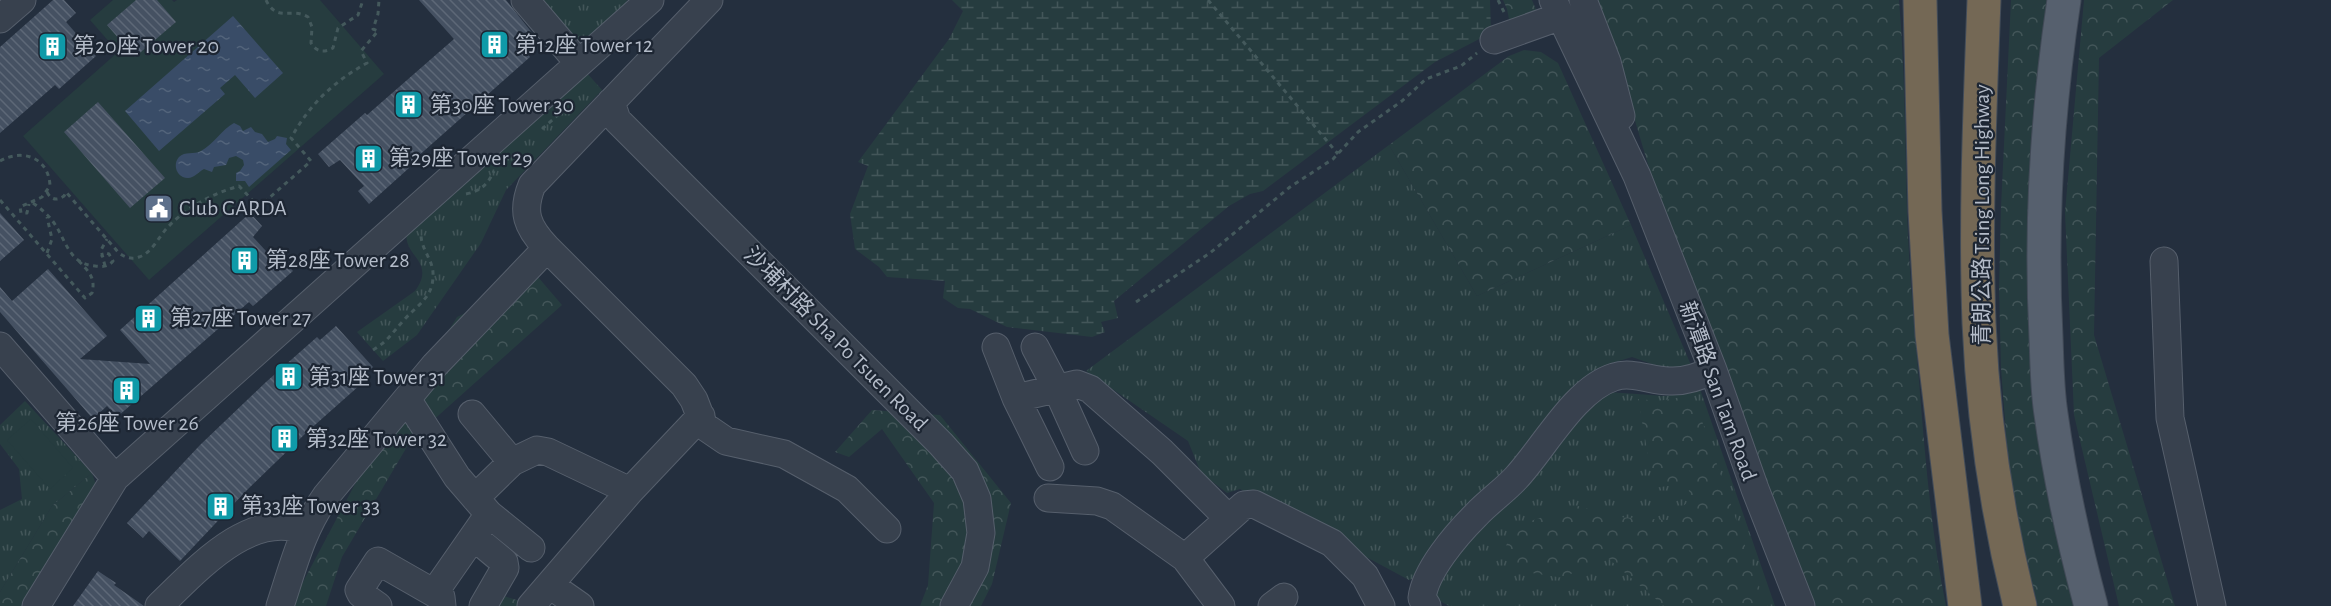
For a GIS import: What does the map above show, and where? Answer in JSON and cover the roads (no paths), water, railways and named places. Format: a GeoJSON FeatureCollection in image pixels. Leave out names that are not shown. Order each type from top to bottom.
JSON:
{"type":"FeatureCollection","features":[{"type":"Feature","properties":{"kind":"highway"},"geometry":{"type":"LineString","coordinates":[[1920,0],[1925,211],[1932,335],[1965,606]]}},
{"type":"Feature","properties":{"kind":"highway","name":"青朗公路 Tsing Long Highway"},"geometry":{"type":"LineString","coordinates":[[1984,0],[1977,251],[1979,325],[1986,417],[2020,606]]}},
{"type":"Feature","properties":{"kind":"main road"},"geometry":{"type":"LineString","coordinates":[[2064,0],[2052,77],[2044,185],[2044,301],[2050,412],[2073,535],[2091,606]]}},
{"type":"Feature","properties":{"kind":"street"},"geometry":{"type":"LineString","coordinates":[[0,19],[22,0]]}},
{"type":"Feature","properties":{"kind":"street"},"geometry":{"type":"LineString","coordinates":[[525,0],[578,62]]}},
{"type":"Feature","properties":{"kind":"street"},"geometry":{"type":"LineString","coordinates":[[36,606],[115,478],[650,0]]}},
{"type":"Feature","properties":{"kind":"street"},"geometry":{"type":"LineString","coordinates":[[709,0],[532,185],[527,198],[526,212],[529,226],[547,248],[684,385],[704,426],[726,441],[784,454],[847,489],[887,529]]}},
{"type":"Feature","properties":{"kind":"street","name":"新潭路 San Tam Road"},"geometry":{"type":"LineString","coordinates":[[1583,0],[1607,62],[1637,176]]}},
{"type":"Feature","properties":{"kind":"street"},"geometry":{"type":"LineString","coordinates":[[1494,40],[1557,8]]}},
{"type":"Feature","properties":{"kind":"street","name":"新潭路 San Tam Road"},"geometry":{"type":"LineString","coordinates":[[1557,8],[1637,176],[1713,370],[1755,489],[1801,606]]}},
{"type":"Feature","properties":{"kind":"street","name":"沙埔村路 Sha Po Tsuen Road"},"geometry":{"type":"LineString","coordinates":[[611,102],[617,120],[941,444],[965,471],[977,499],[981,533],[975,567],[954,606]]}},
{"type":"Feature","properties":{"kind":"street"},"geometry":{"type":"LineString","coordinates":[[280,606],[305,531],[326,496],[435,365],[547,248]]}},
{"type":"Feature","properties":{"kind":"street"},"geometry":{"type":"LineString","coordinates":[[2164,261],[2170,418],[2212,606]]}},
{"type":"Feature","properties":{"kind":"street"},"geometry":{"type":"LineString","coordinates":[[0,346],[115,478]]}},
{"type":"Feature","properties":{"kind":"street"},"geometry":{"type":"LineString","coordinates":[[1035,347],[1085,451]]}},
{"type":"Feature","properties":{"kind":"street"},"geometry":{"type":"LineString","coordinates":[[996,348],[1016,398],[1050,467]]}},
{"type":"Feature","properties":{"kind":"street"},"geometry":{"type":"LineString","coordinates":[[1427,606],[1422,598],[1426,578],[1451,544],[1475,515],[1516,478],[1585,393],[1615,377],[1628,375],[1671,382],[1693,378],[1713,370]]}},
{"type":"Feature","properties":{"kind":"street"},"geometry":{"type":"LineString","coordinates":[[1016,398],[1077,384],[1090,389],[1162,452],[1228,519]]}},
{"type":"Feature","properties":{"kind":"street"},"geometry":{"type":"LineString","coordinates":[[407,399],[457,477],[482,506],[531,548]]}},
{"type":"Feature","properties":{"kind":"street"},"geometry":{"type":"LineString","coordinates":[[472,414],[512,462]]}},
{"type":"Feature","properties":{"kind":"street"},"geometry":{"type":"LineString","coordinates":[[531,606],[630,491],[701,417]]}},
{"type":"Feature","properties":{"kind":"street"},"geometry":{"type":"LineString","coordinates":[[378,606],[359,590],[378,561],[438,600],[459,559],[474,537],[482,506],[512,462],[537,450],[548,452],[630,491]]}},
{"type":"Feature","properties":{"kind":"street"},"geometry":{"type":"LineString","coordinates":[[1048,498],[1097,501],[1112,506],[1185,558],[1221,606]]}},
{"type":"Feature","properties":{"kind":"street"},"geometry":{"type":"LineString","coordinates":[[1185,558],[1244,506],[1254,504],[1332,543],[1365,576],[1381,606]]}},
{"type":"Feature","properties":{"kind":"street"},"geometry":{"type":"LineString","coordinates":[[159,606],[207,561],[248,534],[267,526],[278,525],[305,531]]}},
{"type":"Feature","properties":{"kind":"street"},"geometry":{"type":"LineString","coordinates":[[474,537],[504,561],[506,568],[483,606]]}},
{"type":"Feature","properties":{"kind":"street"},"geometry":{"type":"LineString","coordinates":[[459,559],[498,583]]}},
{"type":"Feature","properties":{"kind":"street"},"geometry":{"type":"LineString","coordinates":[[550,585],[580,606]]}},
{"type":"Feature","properties":{"kind":"water"},"geometry":{"type":"Polygon","coordinates":[[[233,16],[283,73],[255,98],[235,75],[220,88],[225,94],[159,151],[125,111],[233,16]]]}},
{"type":"Feature","properties":{"kind":"water"},"geometry":{"type":"Polygon","coordinates":[[[234,123],[243,131],[251,127],[255,132],[262,134],[268,142],[277,136],[287,138],[286,144],[291,150],[249,187],[245,181],[236,181],[236,173],[244,165],[243,160],[236,156],[229,158],[226,165],[214,167],[212,172],[204,169],[188,178],[178,173],[176,164],[179,157],[201,151],[234,123]]]}},
{"type":"Feature","properties":{"kind":"place","name":"第12座 Tower 12"},"geometry":{"type":"Point","coordinates":[494,45]}},
{"type":"Feature","properties":{"kind":"place","name":"第20座 Tower 20"},"geometry":{"type":"Point","coordinates":[52,46]}},
{"type":"Feature","properties":{"kind":"place","name":"第30座 Tower 30"},"geometry":{"type":"Point","coordinates":[409,105]}},
{"type":"Feature","properties":{"kind":"place","name":"第29座 Tower 29"},"geometry":{"type":"Point","coordinates":[368,158]}},
{"type":"Feature","properties":{"kind":"place","name":"Club GARDA"},"geometry":{"type":"Point","coordinates":[158,208]}},
{"type":"Feature","properties":{"kind":"place","name":"第28座 Tower 28"},"geometry":{"type":"Point","coordinates":[245,260]}},
{"type":"Feature","properties":{"kind":"place","name":"第27座 Tower 27"},"geometry":{"type":"Point","coordinates":[149,318]}},
{"type":"Feature","properties":{"kind":"place","name":"第31座 Tower 31"},"geometry":{"type":"Point","coordinates":[288,377]}},
{"type":"Feature","properties":{"kind":"place","name":"第26座 Tower 26"},"geometry":{"type":"Point","coordinates":[127,391]}},
{"type":"Feature","properties":{"kind":"place","name":"第32座 Tower 32"},"geometry":{"type":"Point","coordinates":[285,439]}},
{"type":"Feature","properties":{"kind":"place","name":"第33座 Tower 33"},"geometry":{"type":"Point","coordinates":[220,506]}}]}
